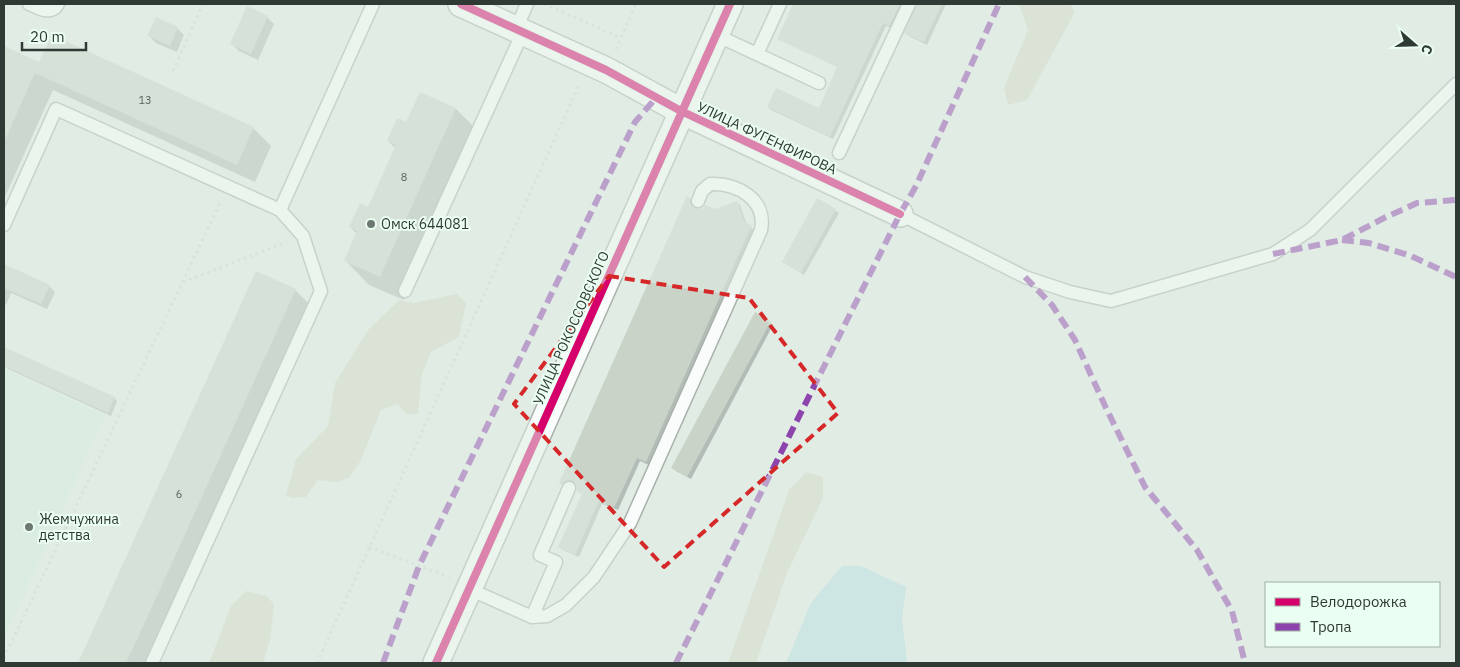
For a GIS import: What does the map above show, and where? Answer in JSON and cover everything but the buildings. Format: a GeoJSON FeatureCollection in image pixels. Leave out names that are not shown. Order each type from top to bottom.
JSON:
{"type":"FeatureCollection","features":[{"type":"Feature","properties":{"kind":"street","name":"УЛИЦА ФУГЕНФИРОВА"},"geometry":{"type":"LineString","coordinates":[[461,4],[598,66],[681,111],[900,214]]}},
{"type":"Feature","properties":{"kind":"street","name":"УЛИЦА РОКОССОВСКОГО"},"geometry":{"type":"LineString","coordinates":[[436,663],[730,4]]}},
{"type":"Feature","properties":{"kind":"lane"},"geometry":{"type":"LineString","coordinates":[[29,4],[49,11],[58,4]]}},
{"type":"Feature","properties":{"kind":"lane"},"geometry":{"type":"LineString","coordinates":[[280,210],[373,4]]}},
{"type":"Feature","properties":{"kind":"lane"},"geometry":{"type":"LineString","coordinates":[[405,291],[519,30],[527,4]]}},
{"type":"Feature","properties":{"kind":"lane"},"geometry":{"type":"LineString","coordinates":[[757,54],[780,4]]}},
{"type":"Feature","properties":{"kind":"lane"},"geometry":{"type":"LineString","coordinates":[[839,153],[909,4]]}},
{"type":"Feature","properties":{"kind":"lane"},"geometry":{"type":"LineString","coordinates":[[716,35],[819,83]]}},
{"type":"Feature","properties":{"kind":"lane"},"geometry":{"type":"LineString","coordinates":[[900,214],[1025,277],[1070,292],[1111,301],[1273,254],[1310,230],[1456,84]]}},
{"type":"Feature","properties":{"kind":"lane"},"geometry":{"type":"LineString","coordinates":[[4,225],[56,109],[280,210],[303,236],[321,292],[152,663]]}},
{"type":"Feature","properties":{"kind":"lane"},"geometry":{"type":"LineString","coordinates":[[470,587],[532,617],[547,616],[566,605],[594,577],[630,523],[761,230],[763,220],[760,210],[751,197],[743,191],[721,183],[710,184],[702,191],[698,201]]}},
{"type":"Feature","properties":{"kind":"lane"},"geometry":{"type":"LineString","coordinates":[[532,617],[556,562],[540,555],[569,488]]}},
{"type":"Feature","properties":{"kind":"path"},"geometry":{"type":"LineString","coordinates":[[173,71],[203,4]]}},
{"type":"Feature","properties":{"kind":"path"},"geometry":{"type":"LineString","coordinates":[[543,4],[621,38]]}},
{"type":"Feature","properties":{"kind":"path"},"geometry":{"type":"LineString","coordinates":[[317,663],[369,547],[598,66],[621,38],[636,4]]}},
{"type":"Feature","properties":{"kind":"path"},"geometry":{"type":"LineString","coordinates":[[4,658],[228,186]]}},
{"type":"Feature","properties":{"kind":"path"},"geometry":{"type":"LineString","coordinates":[[182,282],[303,236]]}},
{"type":"Feature","properties":{"kind":"path"},"geometry":{"type":"LineString","coordinates":[[369,547],[470,587]]}},
{"type":"Feature","properties":{"kind":"highlighted area"},"geometry":{"type":"Polygon","coordinates":[[[609,276],[749,298],[838,413],[664,567],[514,404],[609,276]]]}},
{"type":"Feature","properties":{"kind":"shaded area"},"geometry":{"type":"Polygon","coordinates":[[[1019,4],[1070,4],[1075,12],[1027,100],[1008,105],[1004,88],[1028,30],[1019,4]]]}},
{"type":"Feature","properties":{"kind":"shaded area"},"geometry":{"type":"Polygon","coordinates":[[[457,294],[466,303],[459,337],[431,352],[422,374],[418,414],[407,414],[397,404],[381,410],[361,460],[349,478],[337,482],[318,480],[306,497],[292,498],[286,495],[296,459],[328,426],[335,383],[368,330],[399,300],[413,303],[457,294]]]}},
{"type":"Feature","properties":{"kind":"shaded area","name":"Жемчужина детства"},"geometry":{"type":"Polygon","coordinates":[[[4,369],[105,415],[4,639],[4,369]]]}},
{"type":"Feature","properties":{"kind":"shaded area"},"geometry":{"type":"Polygon","coordinates":[[[806,472],[823,477],[823,498],[787,573],[756,663],[728,663],[789,490],[806,472]]]}},
{"type":"Feature","properties":{"kind":"shaded area"},"geometry":{"type":"Polygon","coordinates":[[[246,591],[267,596],[274,605],[270,640],[263,663],[209,663],[231,606],[246,591]]]}},
{"type":"Feature","properties":{"kind":"water"},"geometry":{"type":"Polygon","coordinates":[[[842,566],[861,566],[906,587],[902,618],[907,663],[786,663],[811,603],[842,566]]]}},
{"type":"Feature","properties":{"kind":"marked path"},"geometry":{"type":"LineString","coordinates":[[676,663],[900,214],[916,186],[999,4]]}},
{"type":"Feature","properties":{"kind":"marked path"},"geometry":{"type":"LineString","coordinates":[[383,663],[419,566],[635,122],[656,98]]}},
{"type":"Feature","properties":{"kind":"marked path"},"geometry":{"type":"LineString","coordinates":[[1273,254],[1342,240],[1417,203],[1456,200]]}},
{"type":"Feature","properties":{"kind":"marked path"},"geometry":{"type":"LineString","coordinates":[[1342,240],[1369,243],[1411,256],[1456,277]]}},
{"type":"Feature","properties":{"kind":"marked path"},"geometry":{"type":"LineString","coordinates":[[1025,277],[1052,305],[1075,340],[1145,487],[1197,550],[1232,611],[1245,663]]}},
{"type":"Feature","properties":{"kind":"cycle path"},"geometry":{"type":"LineString","coordinates":[[461,4],[606,70],[681,111],[900,214]]}},
{"type":"Feature","properties":{"kind":"cycle path"},"geometry":{"type":"LineString","coordinates":[[436,663],[730,4]]}},
{"type":"Feature","properties":{"kind":"place","name":"Омск 644081"},"geometry":{"type":"Point","coordinates":[371,224]}},
{"type":"Feature","properties":{"kind":"place","name":"Жемчужина детства"},"geometry":{"type":"Point","coordinates":[29,527]}}]}
